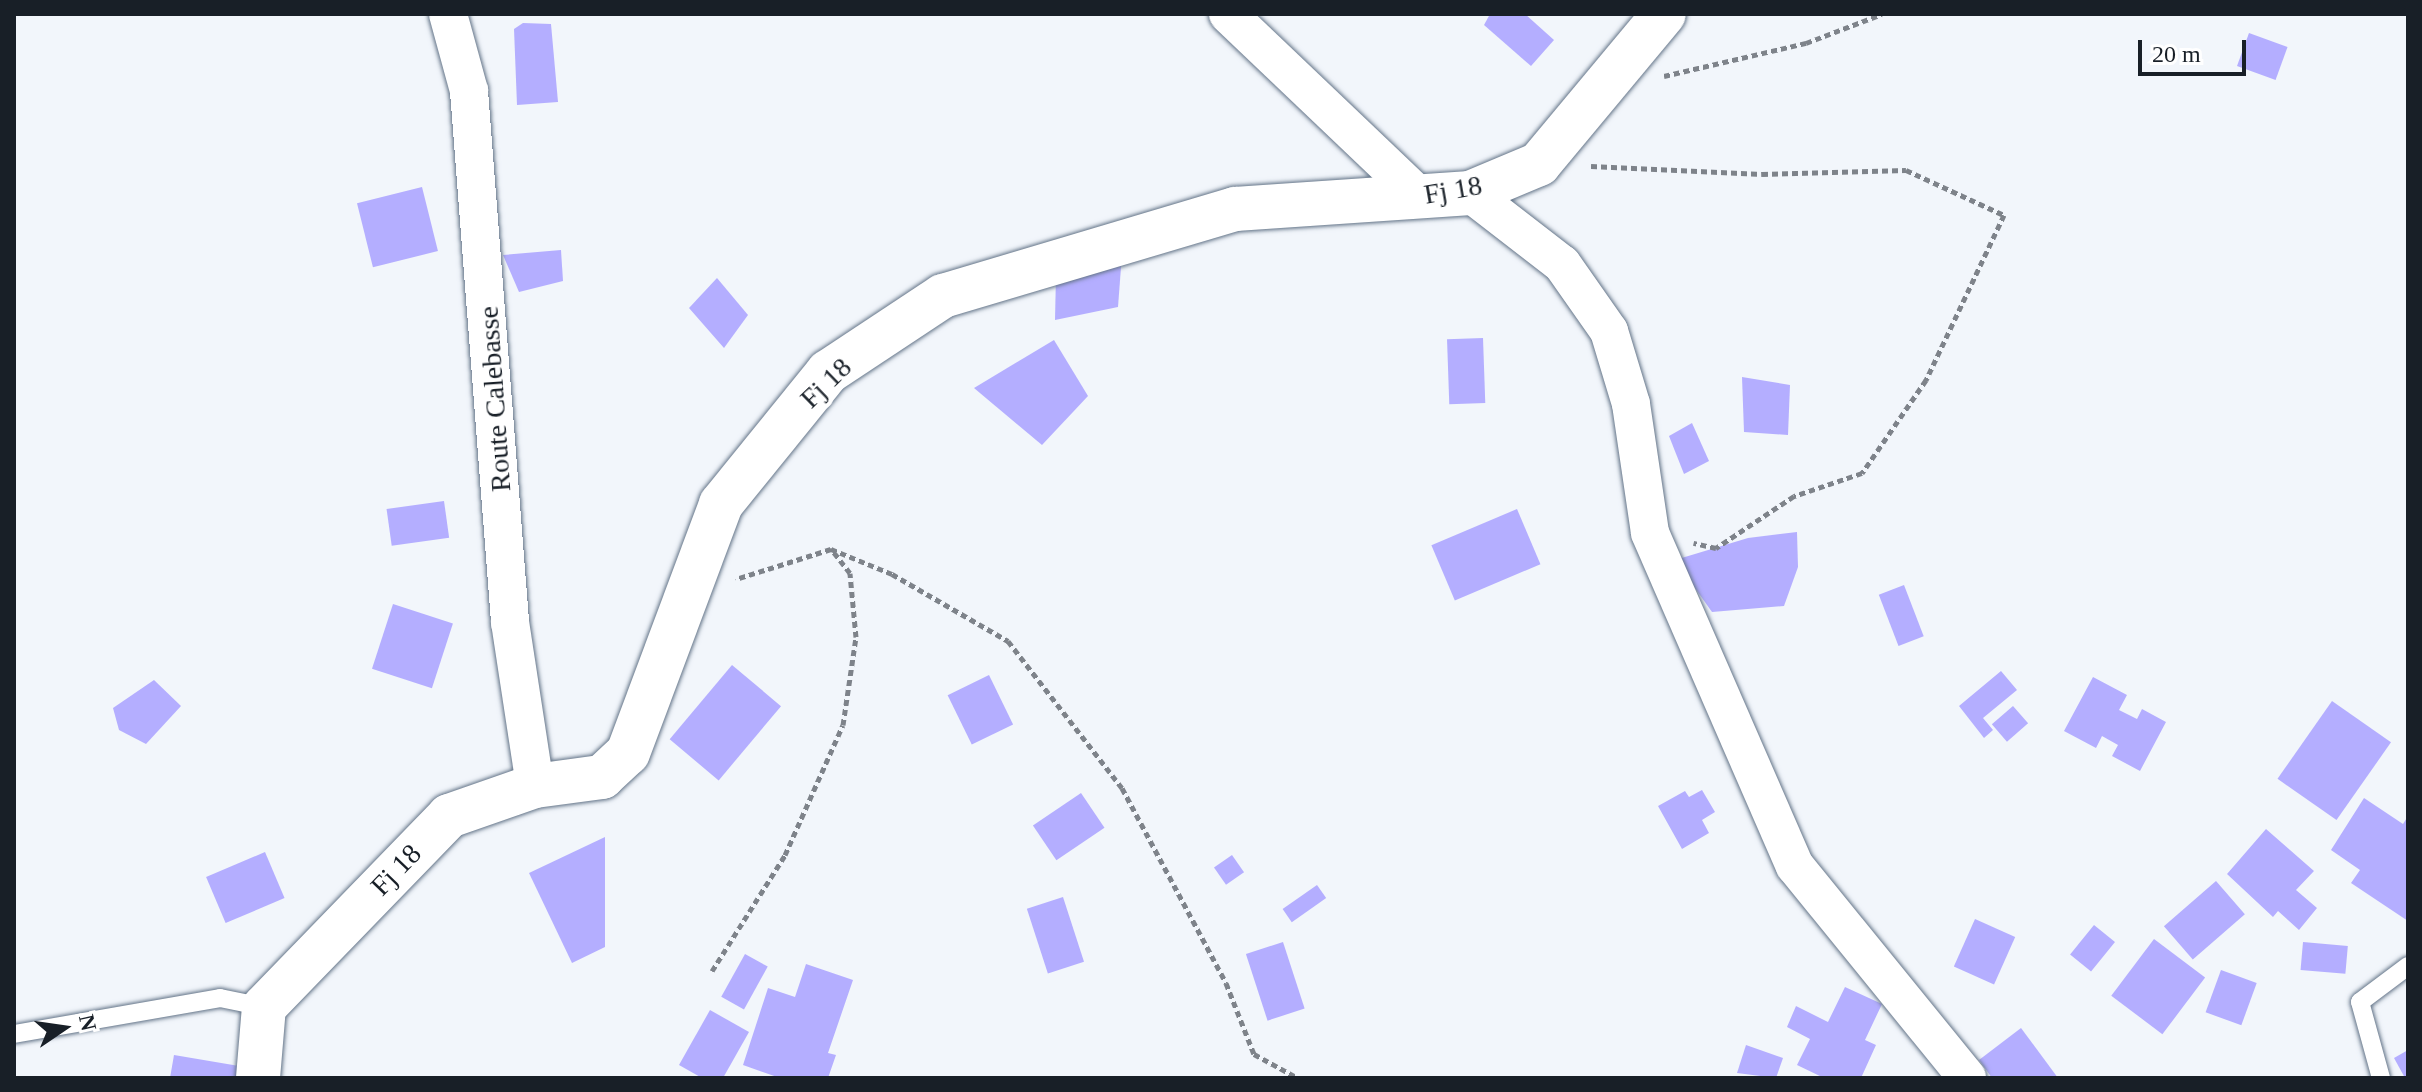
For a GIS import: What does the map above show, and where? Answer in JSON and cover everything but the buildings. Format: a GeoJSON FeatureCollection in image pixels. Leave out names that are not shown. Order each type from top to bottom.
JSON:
{"type":"FeatureCollection","features":[{"type":"Feature","properties":{"kind":"street","name":"Route Calebasse"},"geometry":{"type":"LineString","coordinates":[[448,14],[469,91],[510,622],[535,786]]}},
{"type":"Feature","properties":{"kind":"street"},"geometry":{"type":"LineString","coordinates":[[1228,14],[1419,196]]}},
{"type":"Feature","properties":{"kind":"street","name":"Fj 18"},"geometry":{"type":"LineString","coordinates":[[264,1007],[449,816],[535,786],[602,777],[628,753],[721,504],[828,372],[943,296],[1235,209],[1470,193],[1539,164],[1664,14]]}},
{"type":"Feature","properties":{"kind":"street"},"geometry":{"type":"LineString","coordinates":[[1470,193],[1562,264],[1609,331],[1631,404],[1650,533],[1795,866],[1967,1078]]}},
{"type":"Feature","properties":{"kind":"street"},"geometry":{"type":"LineString","coordinates":[[258,1078],[264,1007]]}},
{"type":"Feature","properties":{"kind":"lane"},"geometry":{"type":"LineString","coordinates":[[2381,1078],[2360,1002],[2408,966]]}},
{"type":"Feature","properties":{"kind":"lane"},"geometry":{"type":"LineString","coordinates":[[14,1034],[220,998],[264,1007]]}},
{"type":"Feature","properties":{"kind":"path"},"geometry":{"type":"LineString","coordinates":[[1659,77],[1806,43],[1882,14]]}},
{"type":"Feature","properties":{"kind":"path"},"geometry":{"type":"LineString","coordinates":[[1539,164],[1762,174],[1906,170],[2004,215],[1926,380],[1862,473],[1794,496],[1716,548],[1650,533]]}},
{"type":"Feature","properties":{"kind":"path"},"geometry":{"type":"LineString","coordinates":[[712,971],[785,855],[843,725],[856,637],[850,573],[831,549]]}},
{"type":"Feature","properties":{"kind":"path"},"geometry":{"type":"LineString","coordinates":[[689,591],[770,571],[811,552],[831,549],[892,574],[1008,641],[1122,788],[1226,983],[1254,1054],[1298,1078]]}}]}
